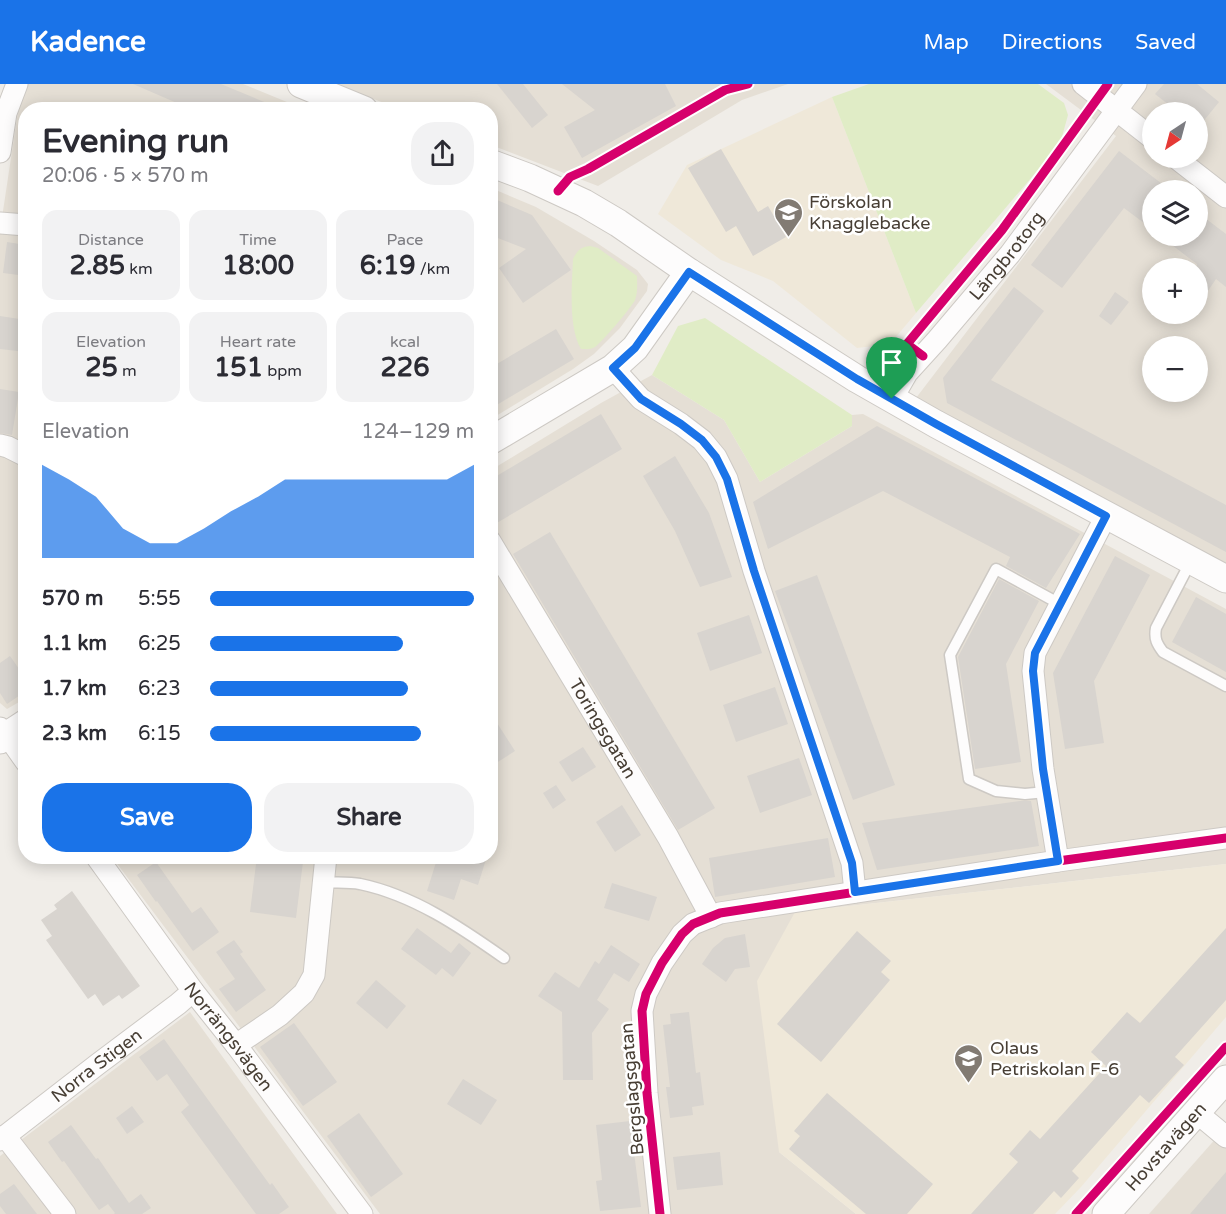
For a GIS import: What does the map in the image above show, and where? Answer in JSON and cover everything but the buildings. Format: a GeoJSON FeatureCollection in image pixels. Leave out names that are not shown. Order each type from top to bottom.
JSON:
{"type":"FeatureCollection","features":[{"type":"Feature","properties":{"kind":"street"},"geometry":{"type":"LineString","coordinates":[[0,152],[6,113],[17,84]]}},
{"type":"Feature","properties":{"kind":"street"},"geometry":{"type":"LineString","coordinates":[[301,84],[345,102]]}},
{"type":"Feature","properties":{"kind":"street"},"geometry":{"type":"LineString","coordinates":[[1083,84],[1142,130]]}},
{"type":"Feature","properties":{"kind":"street","name":"Längbrotorg"},"geometry":{"type":"LineString","coordinates":[[892,399],[907,373],[1010,254],[1136,84]]}},
{"type":"Feature","properties":{"kind":"street"},"geometry":{"type":"LineString","coordinates":[[498,166],[584,203],[857,379],[936,424],[1226,579]]}},
{"type":"Feature","properties":{"kind":"street"},"geometry":{"type":"LineString","coordinates":[[1189,168],[1226,197]]}},
{"type":"Feature","properties":{"kind":"street"},"geometry":{"type":"LineString","coordinates":[[0,223],[18,224]]}},
{"type":"Feature","properties":{"kind":"street"},"geometry":{"type":"LineString","coordinates":[[498,436],[613,368],[635,348],[689,272]]}},
{"type":"Feature","properties":{"kind":"street"},"geometry":{"type":"LineString","coordinates":[[613,368],[641,399],[702,440],[716,457],[727,479],[754,571],[852,863],[855,892]]}},
{"type":"Feature","properties":{"kind":"street"},"geometry":{"type":"LineString","coordinates":[[0,445],[18,452]]}},
{"type":"Feature","properties":{"kind":"street"},"geometry":{"type":"LineString","coordinates":[[1058,861],[1046,792],[1033,671],[1035,653],[1106,516]]}},
{"type":"Feature","properties":{"kind":"street","name":"Toringsgatan"},"geometry":{"type":"LineString","coordinates":[[498,554],[668,837],[711,917]]}},
{"type":"Feature","properties":{"kind":"street"},"geometry":{"type":"LineString","coordinates":[[8,732],[18,749]]}},
{"type":"Feature","properties":{"kind":"street","name":"Bergslagsgatan"},"geometry":{"type":"LineString","coordinates":[[660,1214],[647,1093],[642,1011],[646,994],[662,963],[682,934],[693,924],[720,913],[1058,861],[1226,838]]}},
{"type":"Feature","properties":{"kind":"street","name":"Norrängsvägen"},"geometry":{"type":"LineString","coordinates":[[102,864],[193,991],[362,1214]]}},
{"type":"Feature","properties":{"kind":"street"},"geometry":{"type":"LineString","coordinates":[[236,1045],[280,1015],[304,993],[314,975],[325,864]]}},
{"type":"Feature","properties":{"kind":"street","name":"Norra Stigen"},"geometry":{"type":"LineString","coordinates":[[3,1138],[178,1005],[193,991]]}},
{"type":"Feature","properties":{"kind":"street","name":"Hovstavägen"},"geometry":{"type":"LineString","coordinates":[[1106,1214],[1226,1079]]}},
{"type":"Feature","properties":{"kind":"street"},"geometry":{"type":"LineString","coordinates":[[1196,1112],[1226,1137]]}},
{"type":"Feature","properties":{"kind":"street"},"geometry":{"type":"LineString","coordinates":[[3,1138],[65,1214]]}},
{"type":"Feature","properties":{"kind":"lane"},"geometry":{"type":"LineString","coordinates":[[1191,560],[1156,628],[1155,637],[1163,652],[1226,686]]}},
{"type":"Feature","properties":{"kind":"lane"},"geometry":{"type":"LineString","coordinates":[[1046,792],[1025,794],[996,791],[969,778],[950,655],[996,569],[1060,603]]}},
{"type":"Feature","properties":{"kind":"lane"},"geometry":{"type":"LineString","coordinates":[[323,882],[359,884],[402,896],[464,930],[504,958]]}},
{"type":"Feature","properties":{"kind":"shaded area"},"geometry":{"type":"Polygon","coordinates":[[[27,84],[243,84],[287,102],[19,102],[27,84]]]}},
{"type":"Feature","properties":{"kind":"shaded area"},"geometry":{"type":"Polygon","coordinates":[[[334,84],[788,84],[742,100],[598,186],[498,148],[498,102],[382,102],[334,84]]]}},
{"type":"Feature","properties":{"kind":"shaded area"},"geometry":{"type":"Polygon","coordinates":[[[1046,84],[1226,84],[1226,564],[916,398],[1116,136],[1046,84]]]}},
{"type":"Feature","properties":{"kind":"shaded area","name":"Förskolan Knagglebacke"},"geometry":{"type":"Polygon","coordinates":[[[832,97],[916,313],[890,344],[857,348],[773,281],[721,260],[658,214],[687,165],[832,97]]]}},
{"type":"Feature","properties":{"kind":"shaded area"},"geometry":{"type":"Polygon","coordinates":[[[18,111],[18,703],[7,709],[0,703],[0,231],[18,111]]]}},
{"type":"Feature","properties":{"kind":"shaded area"},"geometry":{"type":"Polygon","coordinates":[[[498,191],[536,207],[594,241],[637,270],[648,284],[647,291],[620,328],[594,354],[498,415],[498,191]]]}},
{"type":"Feature","properties":{"kind":"shaded area"},"geometry":{"type":"Polygon","coordinates":[[[652,375],[724,420],[760,482],[852,426],[852,415],[863,414],[1226,609],[1226,864],[795,912],[779,1152],[856,1214],[380,1214],[117,864],[498,864],[498,466],[652,375]]]}},
{"type":"Feature","properties":{"kind":"shaded area","name":"Olaus Petriskolan F-6"},"geometry":{"type":"Polygon","coordinates":[[[1226,864],[1226,1017],[1081,1187],[1055,1214],[856,1214],[779,1152],[757,981],[795,912],[1226,864]]]}},
{"type":"Feature","properties":{"kind":"shaded area"},"geometry":{"type":"Polygon","coordinates":[[[190,1012],[337,1214],[0,1214],[0,1156],[190,1012]]]}},
{"type":"Feature","properties":{"kind":"shaded area"},"geometry":{"type":"Polygon","coordinates":[[[1226,1127],[1226,1214],[1149,1214],[1226,1127]]]}},
{"type":"Feature","properties":{"kind":"green space"},"geometry":{"type":"Polygon","coordinates":[[[869,84],[1038,84],[1064,103],[1068,115],[1060,144],[916,313],[832,97],[869,84]]]}},
{"type":"Feature","properties":{"kind":"green space"},"geometry":{"type":"Polygon","coordinates":[[[590,246],[598,248],[637,276],[637,291],[633,304],[603,339],[593,348],[581,349],[572,318],[573,259],[579,250],[590,246]]]}},
{"type":"Feature","properties":{"kind":"green space"},"geometry":{"type":"Polygon","coordinates":[[[705,318],[852,415],[852,426],[760,482],[724,420],[652,375],[678,326],[705,318]]]}},
{"type":"Feature","properties":{"kind":"cycle path"},"geometry":{"type":"LineString","coordinates":[[558,191],[570,177],[588,169],[725,90],[748,84]]}},
{"type":"Feature","properties":{"kind":"cycle path"},"geometry":{"type":"LineString","coordinates":[[923,356],[907,344],[1002,230],[1108,84]]}},
{"type":"Feature","properties":{"kind":"cycle path"},"geometry":{"type":"LineString","coordinates":[[660,1214],[647,1093],[642,1011],[646,994],[662,963],[682,934],[693,924],[720,913],[1058,861],[1226,838]]}},
{"type":"Feature","properties":{"kind":"cycle path"},"geometry":{"type":"LineString","coordinates":[[1076,1214],[1226,1047]]}},
{"type":"Feature","properties":{"kind":"place","name":"Förskolan Knagglebacke"},"geometry":{"type":"Point","coordinates":[788,238]}},
{"type":"Feature","properties":{"kind":"place","name":"Olaus Petriskolan F-6"},"geometry":{"type":"Point","coordinates":[969,1084]}},
{"type":"Feature","properties":{"kind":"route"},"geometry":{"type":"LineString","coordinates":[[689,272],[892,399],[1106,516],[1035,653],[1033,671],[1043,769],[1058,861],[855,892],[852,863],[754,571],[727,479],[716,457],[702,440],[641,399],[613,368],[635,348],[689,272]]}}]}
